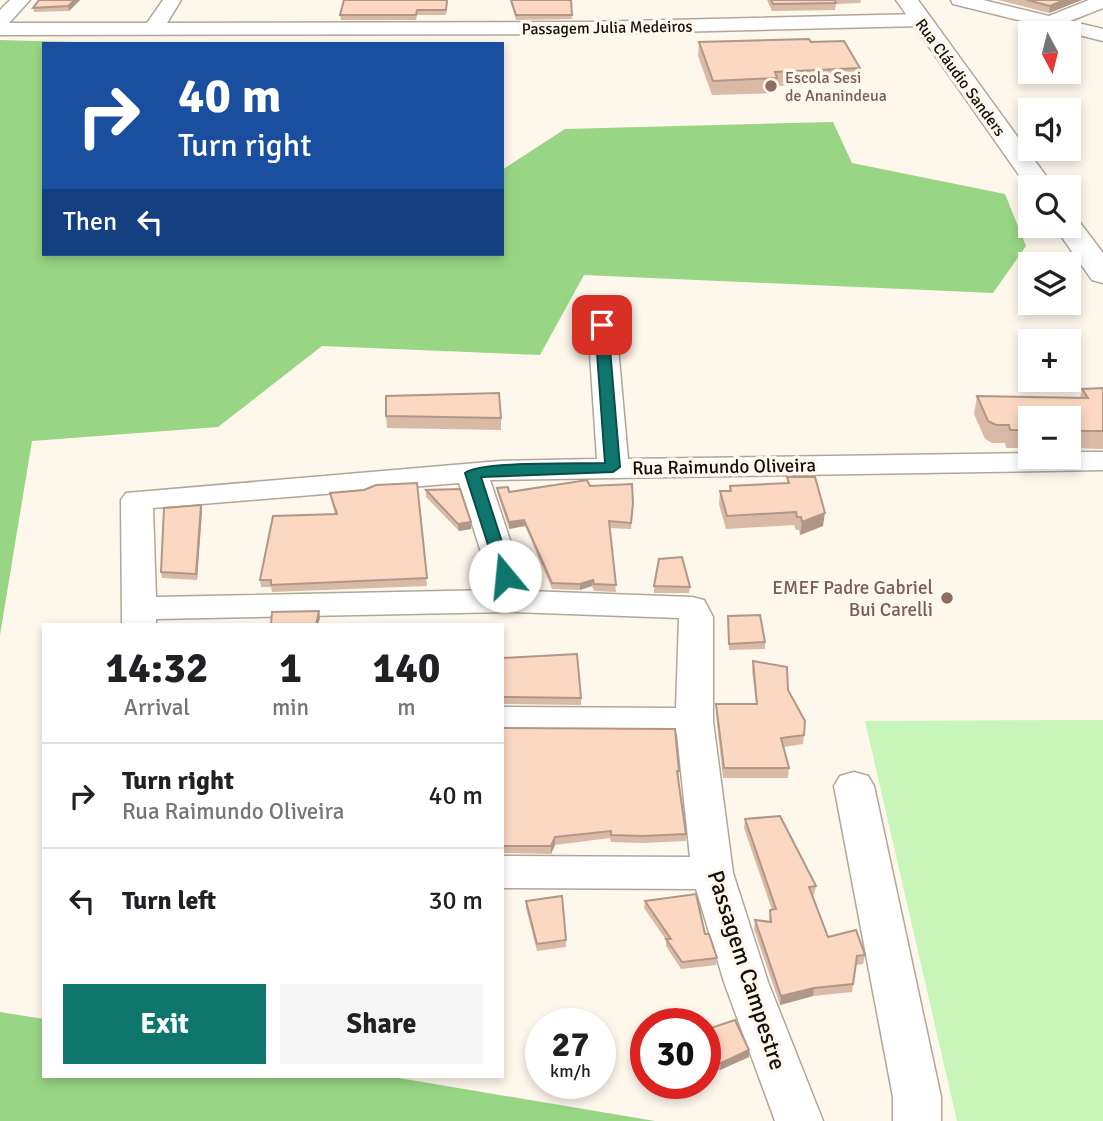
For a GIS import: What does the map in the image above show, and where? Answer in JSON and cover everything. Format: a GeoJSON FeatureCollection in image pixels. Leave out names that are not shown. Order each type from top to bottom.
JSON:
{"type":"FeatureCollection","features":[{"type":"Feature","properties":{"kind":"main road","name":"Rua Cláudio Sanders"},"geometry":{"type":"LineString","coordinates":[[907,0],[1032,175]]}},
{"type":"Feature","properties":{"kind":"main road"},"geometry":{"type":"LineString","coordinates":[[1077,238],[1103,274]]}},
{"type":"Feature","properties":{"kind":"street"},"geometry":{"type":"LineString","coordinates":[[0,22],[21,0]]}},
{"type":"Feature","properties":{"kind":"street"},"geometry":{"type":"LineString","coordinates":[[153,29],[172,0]]}},
{"type":"Feature","properties":{"kind":"street"},"geometry":{"type":"LineString","coordinates":[[960,0],[1047,21]]}},
{"type":"Feature","properties":{"kind":"street"},"geometry":{"type":"LineString","coordinates":[[1053,21],[1103,1]]}},
{"type":"Feature","properties":{"kind":"street"},"geometry":{"type":"LineString","coordinates":[[604,7],[610,28]]}},
{"type":"Feature","properties":{"kind":"street","name":"Passagem Julia Medeiros"},"geometry":{"type":"LineString","coordinates":[[0,29],[153,29],[271,19],[610,28],[920,20]]}},
{"type":"Feature","properties":{"kind":"street"},"geometry":{"type":"LineString","coordinates":[[1082,30],[1103,35]]}},
{"type":"Feature","properties":{"kind":"street"},"geometry":{"type":"LineString","coordinates":[[602,325],[613,467]]}},
{"type":"Feature","properties":{"kind":"street","name":"Rua Raimundo Oliveira"},"geometry":{"type":"LineString","coordinates":[[139,617],[136,500],[500,470],[1103,461]]}},
{"type":"Feature","properties":{"kind":"street"},"geometry":{"type":"LineString","coordinates":[[139,617],[513,601],[472,473]]}},
{"type":"Feature","properties":{"kind":"street","name":"Passagem Campestre"},"geometry":{"type":"LineString","coordinates":[[513,601],[692,608],[696,617],[694,722],[712,873],[746,982],[799,1121]]}},
{"type":"Feature","properties":{"kind":"street"},"geometry":{"type":"LineString","coordinates":[[504,720],[694,722]]}},
{"type":"Feature","properties":{"kind":"street"},"geometry":{"type":"LineString","coordinates":[[854,786],[917,1097],[917,1121]]}},
{"type":"Feature","properties":{"kind":"street"},"geometry":{"type":"LineString","coordinates":[[504,872],[712,873]]}},
{"type":"Feature","properties":{"kind":"green space"},"geometry":{"type":"Polygon","coordinates":[[[0,40],[73,42],[42,42],[42,256],[504,256],[504,169],[565,129],[833,122],[852,163],[1005,194],[1018,226],[1018,238],[1023,238],[1026,246],[1022,252],[1018,252],[1018,257],[993,293],[584,275],[540,355],[322,346],[218,427],[32,441],[0,635],[0,40]]]}},
{"type":"Feature","properties":{"kind":"green space"},"geometry":{"type":"Polygon","coordinates":[[[1103,720],[1103,1121],[957,1121],[865,721],[1103,720]]]}},
{"type":"Feature","properties":{"kind":"green space"},"geometry":{"type":"Polygon","coordinates":[[[0,1012],[42,1019],[42,1078],[399,1078],[655,1121],[0,1121],[0,1012]]]}},
{"type":"Feature","properties":{"kind":"building"},"geometry":{"type":"Polygon","coordinates":[[[39,0],[75,0],[68,6],[33,8],[39,0]]]}},
{"type":"Feature","properties":{"kind":"building"},"geometry":{"type":"Polygon","coordinates":[[[344,0],[447,0],[446,10],[417,10],[416,15],[340,15],[344,0]]]}},
{"type":"Feature","properties":{"kind":"building"},"geometry":{"type":"Polygon","coordinates":[[[511,0],[571,0],[572,15],[516,15],[511,0]]]}},
{"type":"Feature","properties":{"kind":"building"},"geometry":{"type":"Polygon","coordinates":[[[771,0],[834,0],[836,3],[773,4],[771,0]]]}},
{"type":"Feature","properties":{"kind":"building"},"geometry":{"type":"Polygon","coordinates":[[[1027,0],[1064,0],[1050,6],[1027,0]]]}},
{"type":"Feature","properties":{"kind":"building"},"geometry":{"type":"Polygon","coordinates":[[[809,39],[811,42],[844,41],[860,68],[775,72],[777,78],[713,81],[699,42],[809,39]]]}},
{"type":"Feature","properties":{"kind":"building"},"geometry":{"type":"Polygon","coordinates":[[[1103,388],[1103,431],[1081,431],[1081,406],[1018,406],[1018,430],[1010,430],[1009,425],[996,425],[988,421],[977,396],[1088,398],[1082,389],[1103,388]]]}},
{"type":"Feature","properties":{"kind":"building"},"geometry":{"type":"Polygon","coordinates":[[[499,393],[501,418],[386,416],[386,396],[499,393]]]}},
{"type":"Feature","properties":{"kind":"building"},"geometry":{"type":"Polygon","coordinates":[[[787,477],[815,477],[825,513],[802,522],[796,512],[727,516],[720,491],[731,491],[730,486],[789,483],[787,477]]]}},
{"type":"Feature","properties":{"kind":"building"},"geometry":{"type":"Polygon","coordinates":[[[587,480],[590,486],[632,484],[631,523],[609,521],[616,585],[594,584],[593,580],[580,584],[552,583],[524,520],[509,522],[497,488],[508,487],[509,492],[587,480]]]}},
{"type":"Feature","properties":{"kind":"building"},"geometry":{"type":"Polygon","coordinates":[[[417,483],[427,578],[271,585],[271,580],[260,580],[273,516],[337,514],[330,493],[364,490],[376,485],[417,483]]]}},
{"type":"Feature","properties":{"kind":"building"},"geometry":{"type":"Polygon","coordinates":[[[460,489],[471,522],[458,524],[426,490],[460,489]]]}},
{"type":"Feature","properties":{"kind":"building"},"geometry":{"type":"Polygon","coordinates":[[[201,505],[196,574],[161,572],[164,508],[201,505]]]}},
{"type":"Feature","properties":{"kind":"building"},"geometry":{"type":"Polygon","coordinates":[[[682,557],[690,587],[654,586],[659,559],[682,557]]]}},
{"type":"Feature","properties":{"kind":"building"},"geometry":{"type":"Polygon","coordinates":[[[319,611],[316,623],[271,623],[272,612],[319,611]]]}},
{"type":"Feature","properties":{"kind":"building"},"geometry":{"type":"Polygon","coordinates":[[[760,615],[765,642],[729,644],[728,616],[760,615]]]}},
{"type":"Feature","properties":{"kind":"building"},"geometry":{"type":"Polygon","coordinates":[[[577,654],[581,698],[504,697],[504,658],[577,654]]]}},
{"type":"Feature","properties":{"kind":"building"},"geometry":{"type":"Polygon","coordinates":[[[753,661],[787,667],[788,690],[805,721],[804,735],[781,738],[789,768],[724,768],[716,704],[757,704],[753,661]]]}},
{"type":"Feature","properties":{"kind":"building"},"geometry":{"type":"Polygon","coordinates":[[[504,728],[675,729],[677,771],[686,834],[611,835],[611,831],[555,837],[551,846],[504,846],[504,728]]]}},
{"type":"Feature","properties":{"kind":"building"},"geometry":{"type":"Polygon","coordinates":[[[780,816],[816,886],[809,887],[828,937],[856,930],[865,955],[857,956],[853,984],[814,988],[781,996],[755,920],[771,922],[770,910],[776,909],[745,819],[780,816]]]}},
{"type":"Feature","properties":{"kind":"building"},"geometry":{"type":"Polygon","coordinates":[[[696,894],[705,934],[709,934],[717,958],[682,962],[666,939],[671,939],[645,901],[696,894]]]}},
{"type":"Feature","properties":{"kind":"building"},"geometry":{"type":"Polygon","coordinates":[[[562,896],[566,940],[537,944],[526,901],[562,896]]]}},
{"type":"Feature","properties":{"kind":"building"},"geometry":{"type":"Polygon","coordinates":[[[735,1020],[749,1050],[721,1063],[721,1025],[735,1020]]]}},
{"type":"Feature","properties":{"kind":"place","name":"Escola Sesi de Ananindeua"},"geometry":{"type":"Point","coordinates":[771,86]}},
{"type":"Feature","properties":{"kind":"place","name":"EMEF Padre Gabriel Bui Carelli"},"geometry":{"type":"Point","coordinates":[947,598]}},
{"type":"Feature","properties":{"kind":"route"},"geometry":{"type":"LineString","coordinates":[[505,576],[472,473],[613,467],[602,325]]}}]}
